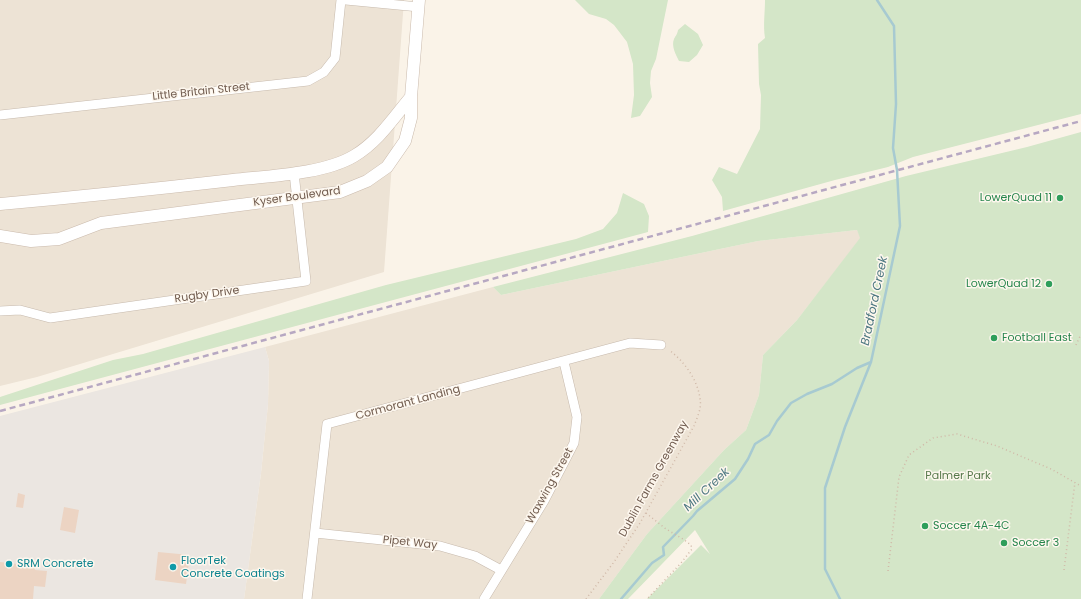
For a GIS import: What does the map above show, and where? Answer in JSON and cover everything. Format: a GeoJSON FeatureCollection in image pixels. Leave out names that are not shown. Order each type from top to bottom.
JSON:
{"type":"FeatureCollection","features":[{"type":"Feature","properties":{"kind":"street","name":"Little Britain Street"},"geometry":{"type":"LineString","coordinates":[[0,115],[308,81],[324,72],[335,58],[341,0]]}},
{"type":"Feature","properties":{"kind":"street"},"geometry":{"type":"LineString","coordinates":[[346,0],[419,4]]}},
{"type":"Feature","properties":{"kind":"street","name":"Kyser Boulevard"},"geometry":{"type":"LineString","coordinates":[[0,236],[31,241],[59,239],[101,223],[340,192],[367,181],[387,167],[405,141],[411,118],[411,97],[419,4]]}},
{"type":"Feature","properties":{"kind":"street"},"geometry":{"type":"LineString","coordinates":[[0,204],[101,196],[294,173],[326,167],[354,156],[376,139],[411,97]]}},
{"type":"Feature","properties":{"kind":"street","name":"Rugby Drive"},"geometry":{"type":"LineString","coordinates":[[0,311],[20,310],[50,318],[306,281],[294,173]]}},
{"type":"Feature","properties":{"kind":"street","name":"Cormorant Landing"},"geometry":{"type":"LineString","coordinates":[[307,599],[327,424],[564,362],[630,343],[660,344]]}},
{"type":"Feature","properties":{"kind":"street","name":"Waxwing Street"},"geometry":{"type":"LineString","coordinates":[[484,599],[544,501],[574,443],[577,417],[564,362]]}},
{"type":"Feature","properties":{"kind":"street","name":"Pipet Way"},"geometry":{"type":"LineString","coordinates":[[314,533],[440,546],[475,556],[501,570]]}},
{"type":"Feature","properties":{"kind":"path"},"geometry":{"type":"LineString","coordinates":[[1076,344],[1081,334]]}},
{"type":"Feature","properties":{"kind":"path","name":"Dublin Farms Greenway"},"geometry":{"type":"LineString","coordinates":[[586,599],[618,557],[646,513],[694,426],[700,411],[700,399],[696,383],[676,355],[660,344]]}},
{"type":"Feature","properties":{"kind":"path"},"geometry":{"type":"LineString","coordinates":[[888,571],[899,477],[909,455],[933,438],[957,434],[997,446],[1051,469],[1081,486]]}},
{"type":"Feature","properties":{"kind":"path"},"geometry":{"type":"LineString","coordinates":[[1064,570],[1075,482]]}},
{"type":"Feature","properties":{"kind":"path"},"geometry":{"type":"LineString","coordinates":[[646,513],[666,529],[691,545],[692,549],[647,599]]}},
{"type":"Feature","properties":{"kind":"shaded area"},"geometry":{"type":"Polygon","coordinates":[[[0,0],[404,0],[384,272],[37,377],[0,386],[0,0]]]}},
{"type":"Feature","properties":{"kind":"shaded area"},"geometry":{"type":"Polygon","coordinates":[[[857,230],[861,238],[797,320],[763,355],[759,395],[746,430],[724,450],[647,534],[599,599],[244,599],[261,473],[268,404],[269,361],[265,347],[493,287],[501,295],[758,241],[857,230]]]}},
{"type":"Feature","properties":{"kind":"shaded area"},"geometry":{"type":"Polygon","coordinates":[[[265,347],[269,361],[268,404],[261,473],[244,599],[0,599],[0,416],[265,347]]]}},
{"type":"Feature","properties":{"kind":"green space"},"geometry":{"type":"Polygon","coordinates":[[[575,0],[668,0],[656,59],[651,71],[650,83],[652,97],[640,116],[631,118],[634,95],[633,64],[627,42],[614,25],[606,19],[589,14],[575,0]]]}},
{"type":"Feature","properties":{"kind":"green space"},"geometry":{"type":"Polygon","coordinates":[[[765,0],[1081,0],[1081,114],[913,157],[888,167],[723,211],[722,197],[712,180],[719,167],[737,174],[760,129],[761,95],[759,84],[758,44],[765,38],[765,0]]]}},
{"type":"Feature","properties":{"kind":"green space"},"geometry":{"type":"Polygon","coordinates":[[[685,24],[698,34],[703,45],[697,55],[689,62],[679,61],[673,45],[678,30],[685,24]]]}},
{"type":"Feature","properties":{"kind":"green space","name":"Palmer Park"},"geometry":{"type":"Polygon","coordinates":[[[1081,132],[1081,599],[647,599],[701,545],[710,554],[695,530],[628,599],[599,599],[647,534],[724,450],[746,430],[759,395],[763,355],[797,320],[860,238],[857,230],[758,241],[501,295],[493,287],[692,236],[906,176],[1027,147],[1081,132]]]}},
{"type":"Feature","properties":{"kind":"green space"},"geometry":{"type":"Polygon","coordinates":[[[623,193],[644,204],[649,216],[648,232],[0,405],[0,397],[113,360],[143,354],[386,285],[576,239],[603,229],[617,213],[623,193]]]}},
{"type":"Feature","properties":{"kind":"building"},"geometry":{"type":"Polygon","coordinates":[[[18,493],[25,495],[23,508],[16,507],[18,493]]]}},
{"type":"Feature","properties":{"kind":"building"},"geometry":{"type":"Polygon","coordinates":[[[64,507],[79,510],[75,533],[60,530],[64,507]]]}},
{"type":"Feature","properties":{"kind":"building","name":"FloorTek Concrete Coatings"},"geometry":{"type":"Polygon","coordinates":[[[158,552],[190,555],[186,584],[155,580],[158,552]]]}},
{"type":"Feature","properties":{"kind":"building","name":"SRM Concrete"},"geometry":{"type":"Polygon","coordinates":[[[0,562],[35,566],[35,570],[47,571],[45,587],[34,586],[33,599],[0,599],[0,562]]]}},
{"type":"Feature","properties":{"kind":"waterway","name":"Bradford Creek"},"geometry":{"type":"LineString","coordinates":[[840,599],[825,569],[825,488],[845,427],[871,362],[900,226],[897,170],[893,148],[896,104],[894,26],[877,0]]}},
{"type":"Feature","properties":{"kind":"waterway","name":"Mill Creek"},"geometry":{"type":"LineString","coordinates":[[621,599],[652,563],[664,555],[663,547],[697,511],[735,479],[748,459],[755,444],[769,435],[777,421],[791,403],[807,394],[832,384],[857,368],[871,362]]}},
{"type":"Feature","properties":{"kind":"railway"},"geometry":{"type":"LineString","coordinates":[[0,411],[1081,121]]}},
{"type":"Feature","properties":{"kind":"place","name":"LowerQuad 11"},"geometry":{"type":"Point","coordinates":[1060,198]}},
{"type":"Feature","properties":{"kind":"place","name":"LowerQuad 12"},"geometry":{"type":"Point","coordinates":[1049,284]}},
{"type":"Feature","properties":{"kind":"place","name":"Football East"},"geometry":{"type":"Point","coordinates":[994,338]}},
{"type":"Feature","properties":{"kind":"place","name":"Soccer 4A-4C"},"geometry":{"type":"Point","coordinates":[925,526]}},
{"type":"Feature","properties":{"kind":"place","name":"Soccer 3"},"geometry":{"type":"Point","coordinates":[1004,543]}},
{"type":"Feature","properties":{"kind":"place","name":"SRM Concrete"},"geometry":{"type":"Point","coordinates":[9,564]}},
{"type":"Feature","properties":{"kind":"place","name":"FloorTek Concrete Coatings"},"geometry":{"type":"Point","coordinates":[173,567]}}]}
